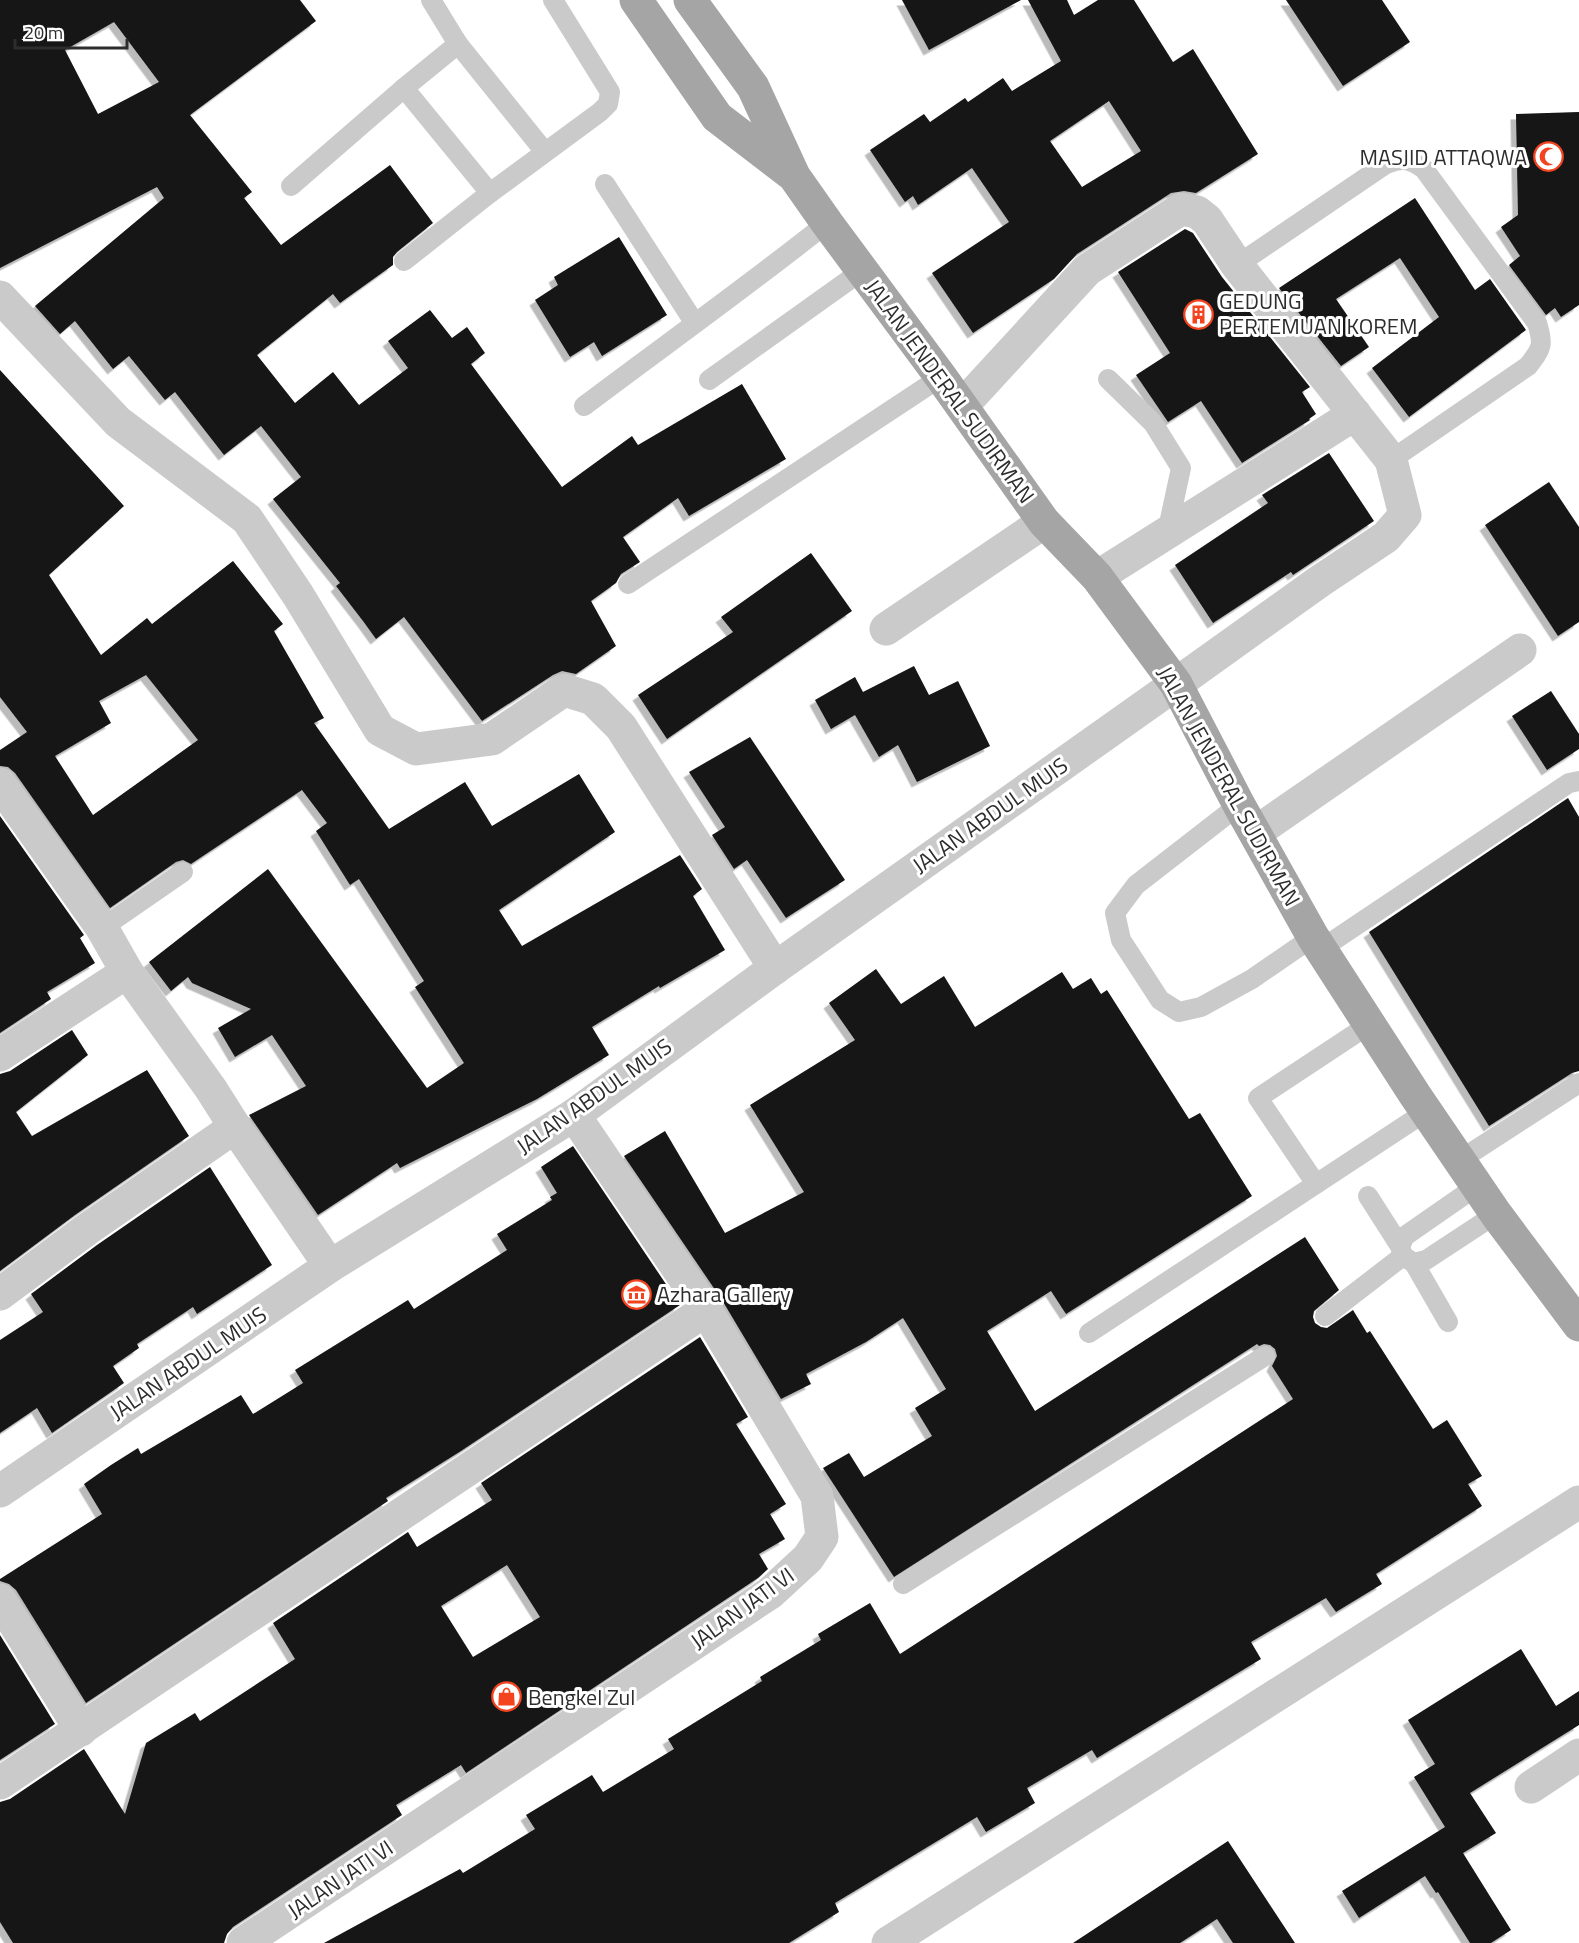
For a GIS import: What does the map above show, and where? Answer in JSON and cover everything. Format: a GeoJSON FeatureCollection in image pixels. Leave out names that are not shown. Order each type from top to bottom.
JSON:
{"type":"FeatureCollection","features":[{"type":"Feature","properties":{"kind":"main road","name":"JALAN JENDERAL SUDIRMAN"},"geometry":{"type":"LineString","coordinates":[[636,0],[717,117],[794,176]]}},
{"type":"Feature","properties":{"kind":"main road","name":"JALAN JENDERAL SUDIRMAN"},"geometry":{"type":"LineString","coordinates":[[690,0],[753,87],[794,176],[827,223],[941,377],[1044,522],[1097,578],[1176,684],[1317,943],[1496,1214],[1579,1325]]}},
{"type":"Feature","properties":{"kind":"street"},"geometry":{"type":"LineString","coordinates":[[962,406],[1087,270],[1181,209],[1197,212],[1206,220],[1236,266],[1391,460]]}},
{"type":"Feature","properties":{"kind":"street"},"geometry":{"type":"LineString","coordinates":[[0,297],[118,422],[247,519],[298,595],[380,730],[416,749],[492,739],[564,690],[593,699],[621,727],[775,968]]}},
{"type":"Feature","properties":{"kind":"street"},"geometry":{"type":"LineString","coordinates":[[1097,578],[1355,414]]}},
{"type":"Feature","properties":{"kind":"street","name":"JALAN ABDUL MUIS"},"geometry":{"type":"LineString","coordinates":[[0,1491],[330,1266],[574,1115],[775,968],[1320,581],[1386,537],[1405,515],[1391,460]]}},
{"type":"Feature","properties":{"kind":"street"},"geometry":{"type":"LineString","coordinates":[[886,629],[1044,522]]}},
{"type":"Feature","properties":{"kind":"street"},"geometry":{"type":"LineString","coordinates":[[1247,818],[1520,650]]}},
{"type":"Feature","properties":{"kind":"street"},"geometry":{"type":"LineString","coordinates":[[0,784],[102,928],[127,972],[211,1089],[330,1266]]}},
{"type":"Feature","properties":{"kind":"street"},"geometry":{"type":"LineString","coordinates":[[0,1055],[127,972]]}},
{"type":"Feature","properties":{"kind":"street","name":"JALAN JATI VI"},"geometry":{"type":"LineString","coordinates":[[243,1943],[770,1593],[808,1558],[822,1537],[817,1496],[706,1310],[574,1115]]}},
{"type":"Feature","properties":{"kind":"street"},"geometry":{"type":"LineString","coordinates":[[0,1294],[86,1230],[235,1127]]}},
{"type":"Feature","properties":{"kind":"street"},"geometry":{"type":"LineString","coordinates":[[0,1783],[706,1310]]}},
{"type":"Feature","properties":{"kind":"street"},"geometry":{"type":"LineString","coordinates":[[888,1943],[1579,1502]]}},
{"type":"Feature","properties":{"kind":"street"},"geometry":{"type":"LineString","coordinates":[[0,1600],[81,1730]]}},
{"type":"Feature","properties":{"kind":"street"},"geometry":{"type":"LineString","coordinates":[[1532,1787],[1579,1755]]}},
{"type":"Feature","properties":{"kind":"lane"},"geometry":{"type":"LineString","coordinates":[[431,0],[458,44],[545,152]]}},
{"type":"Feature","properties":{"kind":"lane"},"geometry":{"type":"LineString","coordinates":[[404,261],[608,104],[610,92],[553,0]]}},
{"type":"Feature","properties":{"kind":"lane"},"geometry":{"type":"LineString","coordinates":[[291,186],[458,44]]}},
{"type":"Feature","properties":{"kind":"lane"},"geometry":{"type":"LineString","coordinates":[[404,88],[490,193]]}},
{"type":"Feature","properties":{"kind":"lane"},"geometry":{"type":"LineString","coordinates":[[1236,266],[1386,164],[1400,159],[1413,161],[1424,169],[1537,323],[1543,342],[1539,353],[1528,366],[1391,460]]}},
{"type":"Feature","properties":{"kind":"lane"},"geometry":{"type":"LineString","coordinates":[[605,184],[694,322]]}},
{"type":"Feature","properties":{"kind":"lane"},"geometry":{"type":"LineString","coordinates":[[584,406],[827,223]]}},
{"type":"Feature","properties":{"kind":"lane"},"geometry":{"type":"LineString","coordinates":[[709,380],[863,270]]}},
{"type":"Feature","properties":{"kind":"lane"},"geometry":{"type":"LineString","coordinates":[[628,584],[941,377]]}},
{"type":"Feature","properties":{"kind":"lane"},"geometry":{"type":"LineString","coordinates":[[1108,378],[1153,423],[1181,468],[1167,533]]}},
{"type":"Feature","properties":{"kind":"lane"},"geometry":{"type":"LineString","coordinates":[[1247,818],[1136,885],[1115,913],[1121,940],[1160,1000],[1179,1012],[1201,1007],[1317,943],[1569,783],[1579,782]]}},
{"type":"Feature","properties":{"kind":"lane"},"geometry":{"type":"LineString","coordinates":[[102,928],[183,872]]}},
{"type":"Feature","properties":{"kind":"lane"},"geometry":{"type":"LineString","coordinates":[[1316,1184],[1258,1098],[1370,1024]]}},
{"type":"Feature","properties":{"kind":"lane"},"geometry":{"type":"LineString","coordinates":[[1406,1255],[1405,1236],[1469,1173],[1579,1083]]}},
{"type":"Feature","properties":{"kind":"lane"},"geometry":{"type":"LineString","coordinates":[[1089,1333],[1427,1111]]}},
{"type":"Feature","properties":{"kind":"lane"},"geometry":{"type":"LineString","coordinates":[[1368,1196],[1448,1322]]}},
{"type":"Feature","properties":{"kind":"lane"},"geometry":{"type":"LineString","coordinates":[[1406,1255],[1426,1260],[1496,1214]]}},
{"type":"Feature","properties":{"kind":"lane"},"geometry":{"type":"LineString","coordinates":[[1325,1316],[1406,1255]]}},
{"type":"Feature","properties":{"kind":"lane"},"geometry":{"type":"LineString","coordinates":[[903,1584],[1265,1356]]}},
{"type":"Feature","properties":{"kind":"building"},"geometry":{"type":"Polygon","coordinates":[[[0,0],[300,0],[316,21],[190,115],[252,192],[244,198],[281,245],[390,165],[433,223],[397,252],[393,257],[393,265],[340,303],[333,294],[257,355],[295,403],[333,372],[359,405],[408,368],[388,341],[430,310],[452,338],[467,327],[485,353],[471,364],[562,487],[632,436],[638,445],[742,384],[786,459],[689,516],[678,498],[623,537],[640,562],[621,574],[616,583],[591,601],[616,646],[576,674],[562,671],[553,675],[482,721],[404,617],[376,639],[336,586],[340,583],[273,499],[301,477],[261,426],[224,455],[175,392],[165,400],[129,356],[113,369],[75,321],[60,334],[35,306],[164,198],[157,187],[0,268],[0,0]],[[114,22],[65,50],[98,114],[159,82],[114,22]]]}},
{"type":"Feature","properties":{"kind":"building"},"geometry":{"type":"Polygon","coordinates":[[[902,0],[1021,0],[929,50],[902,0]]]}},
{"type":"Feature","properties":{"kind":"building"},"geometry":{"type":"Polygon","coordinates":[[[1028,0],[1067,0],[1074,15],[1098,0],[1134,0],[1173,62],[1193,49],[1258,154],[1196,193],[1184,191],[1171,193],[1077,254],[1054,279],[973,333],[932,273],[1009,222],[972,168],[918,205],[913,196],[905,202],[870,150],[924,114],[930,122],[965,98],[968,102],[1003,78],[1012,91],[1061,61],[1028,0]],[[1109,101],[1050,141],[1082,187],[1141,151],[1109,101]]]}},
{"type":"Feature","properties":{"kind":"building"},"geometry":{"type":"Polygon","coordinates":[[[1286,0],[1382,0],[1410,42],[1343,86],[1286,0]]]}},
{"type":"Feature","properties":{"kind":"building"},"geometry":{"type":"Polygon","coordinates":[[[1579,112],[1579,305],[1561,317],[1555,308],[1546,315],[1509,265],[1520,256],[1501,227],[1518,215],[1516,114],[1579,112]]]}},
{"type":"Feature","properties":{"kind":"building"},"geometry":{"type":"Polygon","coordinates":[[[1415,198],[1475,290],[1490,279],[1526,330],[1409,417],[1372,368],[1439,317],[1400,258],[1336,299],[1369,347],[1341,366],[1279,288],[1415,198]]]}},
{"type":"Feature","properties":{"kind":"building","name":"GEDUNG PERTEMUAN KOREM"},"geometry":{"type":"Polygon","coordinates":[[[1185,229],[1193,233],[1222,277],[1310,387],[1302,392],[1316,414],[1242,463],[1201,401],[1168,422],[1136,375],[1170,353],[1118,272],[1185,229]]]}},
{"type":"Feature","properties":{"kind":"building"},"geometry":{"type":"Polygon","coordinates":[[[619,237],[667,315],[602,356],[594,342],[570,357],[535,300],[558,285],[554,277],[619,237]]]}},
{"type":"Feature","properties":{"kind":"building"},"geometry":{"type":"Polygon","coordinates":[[[0,370],[124,506],[49,575],[101,655],[147,618],[152,624],[233,561],[283,624],[274,631],[324,718],[314,723],[389,829],[465,782],[492,826],[579,774],[615,832],[499,910],[522,946],[680,855],[702,889],[693,896],[725,950],[660,988],[659,986],[592,1027],[609,1055],[537,1099],[400,1168],[397,1163],[318,1215],[249,1115],[306,1086],[272,1035],[235,1057],[218,1028],[251,1009],[192,983],[188,977],[171,991],[149,962],[268,869],[427,1088],[464,1063],[415,987],[424,981],[359,879],[350,885],[316,831],[327,823],[302,790],[191,864],[183,860],[176,862],[110,908],[15,773],[8,767],[0,766],[0,750],[27,732],[0,697],[0,370]],[[146,675],[99,701],[111,723],[55,756],[93,815],[198,740],[146,675]]]}},
{"type":"Feature","properties":{"kind":"building"},"geometry":{"type":"Polygon","coordinates":[[[1329,453],[1374,521],[1293,575],[1291,572],[1213,623],[1175,565],[1268,503],[1262,495],[1329,453]]]}},
{"type":"Feature","properties":{"kind":"building"},"geometry":{"type":"Polygon","coordinates":[[[1549,482],[1579,527],[1579,622],[1558,636],[1485,525],[1549,482]]]}},
{"type":"Feature","properties":{"kind":"building"},"geometry":{"type":"Polygon","coordinates":[[[811,553],[852,611],[667,739],[638,695],[733,632],[721,617],[811,553]]]}},
{"type":"Feature","properties":{"kind":"building"},"geometry":{"type":"Polygon","coordinates":[[[914,666],[929,695],[958,681],[990,746],[917,782],[898,745],[879,757],[855,715],[831,729],[815,700],[855,677],[863,692],[914,666]]]}},
{"type":"Feature","properties":{"kind":"building"},"geometry":{"type":"Polygon","coordinates":[[[1551,691],[1579,734],[1579,749],[1547,770],[1512,716],[1551,691]]]}},
{"type":"Feature","properties":{"kind":"building"},"geometry":{"type":"Polygon","coordinates":[[[750,737],[845,880],[786,918],[747,860],[734,869],[712,835],[725,827],[689,772],[750,737]]]}},
{"type":"Feature","properties":{"kind":"building"},"geometry":{"type":"Polygon","coordinates":[[[1568,798],[1579,817],[1579,1071],[1572,1073],[1489,1126],[1369,932],[1568,798]]]}},
{"type":"Feature","properties":{"kind":"building"},"geometry":{"type":"Polygon","coordinates":[[[0,816],[84,935],[80,938],[95,963],[47,992],[51,999],[0,1033],[0,816]]]}},
{"type":"Feature","properties":{"kind":"building"},"geometry":{"type":"Polygon","coordinates":[[[876,969],[901,1004],[944,976],[975,1027],[1062,972],[1073,989],[1091,978],[1101,994],[1107,990],[1189,1119],[1200,1113],[1252,1196],[1066,1314],[1051,1291],[987,1331],[1035,1411],[1305,1237],[1339,1290],[1314,1311],[1315,1323],[1327,1328],[1353,1310],[1367,1333],[1370,1331],[1433,1429],[1447,1420],[1482,1476],[1468,1484],[1482,1506],[1376,1574],[1382,1584],[1336,1612],[1326,1598],[1251,1642],[1261,1659],[1097,1758],[1092,1750],[1027,1788],[1035,1803],[986,1832],[977,1817],[835,1903],[839,1912],[789,1943],[324,1943],[460,1869],[463,1873],[535,1829],[526,1815],[592,1775],[603,1792],[674,1749],[668,1739],[762,1681],[760,1677],[821,1640],[818,1634],[870,1603],[900,1654],[1293,1399],[1272,1366],[1277,1356],[1275,1349],[1270,1345],[1259,1346],[1257,1344],[894,1577],[823,1468],[849,1453],[864,1477],[932,1436],[915,1408],[946,1389],[903,1318],[866,1342],[806,1374],[811,1384],[781,1399],[722,1300],[624,1156],[665,1131],[725,1233],[804,1192],[750,1105],[855,1040],[829,1003],[876,969]]]}},
{"type":"Feature","properties":{"kind":"building"},"geometry":{"type":"Polygon","coordinates":[[[72,1030],[88,1055],[16,1112],[32,1136],[147,1070],[189,1136],[75,1215],[0,1271],[0,1074],[10,1071],[72,1030]]]}},
{"type":"Feature","properties":{"kind":"building"},"geometry":{"type":"Polygon","coordinates":[[[573,1146],[680,1305],[461,1451],[386,1498],[388,1501],[86,1703],[16,1590],[0,1579],[102,1514],[84,1484],[111,1465],[138,1448],[141,1454],[241,1395],[253,1414],[303,1383],[295,1370],[408,1300],[414,1309],[507,1250],[497,1234],[552,1200],[550,1197],[557,1193],[541,1167],[573,1146]]]}},
{"type":"Feature","properties":{"kind":"building"},"geometry":{"type":"Polygon","coordinates":[[[210,1167],[272,1265],[197,1314],[193,1307],[137,1344],[139,1348],[113,1366],[124,1383],[52,1433],[37,1408],[0,1433],[0,1340],[43,1312],[31,1294],[210,1167]]]}},
{"type":"Feature","properties":{"kind":"building"},"geometry":{"type":"Polygon","coordinates":[[[700,1337],[748,1417],[736,1424],[786,1504],[770,1514],[785,1539],[759,1554],[768,1569],[758,1578],[466,1773],[461,1765],[396,1805],[402,1815],[233,1927],[224,1943],[13,1943],[0,1922],[0,1802],[10,1799],[84,1749],[125,1814],[146,1743],[195,1713],[200,1721],[295,1659],[273,1623],[408,1532],[417,1547],[492,1500],[481,1483],[700,1337]],[[507,1565],[441,1606],[473,1657],[540,1617],[507,1565]]]}},
{"type":"Feature","properties":{"kind":"building"},"geometry":{"type":"Polygon","coordinates":[[[0,1635],[55,1724],[0,1760],[0,1635]]]}},
{"type":"Feature","properties":{"kind":"building"},"geometry":{"type":"Polygon","coordinates":[[[1521,1649],[1556,1706],[1579,1691],[1579,1725],[1470,1793],[1496,1833],[1463,1853],[1511,1930],[1491,1943],[1470,1943],[1438,1892],[1436,1893],[1425,1876],[1359,1918],[1342,1891],[1445,1827],[1414,1777],[1435,1764],[1408,1720],[1521,1649]]]}},
{"type":"Feature","properties":{"kind":"building"},"geometry":{"type":"Polygon","coordinates":[[[1228,1841],[1295,1943],[1233,1943],[1217,1919],[1180,1943],[1073,1943],[1228,1841]]]}},
{"type":"Feature","properties":{"kind":"place","name":"MASJID ATTAQWA"},"geometry":{"type":"Point","coordinates":[1548,157]}},
{"type":"Feature","properties":{"kind":"place","name":"GEDUNG PERTEMUAN KOREM"},"geometry":{"type":"Point","coordinates":[1198,314]}},
{"type":"Feature","properties":{"kind":"place","name":"Azhara Gallery"},"geometry":{"type":"Point","coordinates":[636,1294]}},
{"type":"Feature","properties":{"kind":"place","name":"Bengkel Zul"},"geometry":{"type":"Point","coordinates":[507,1697]}}]}
